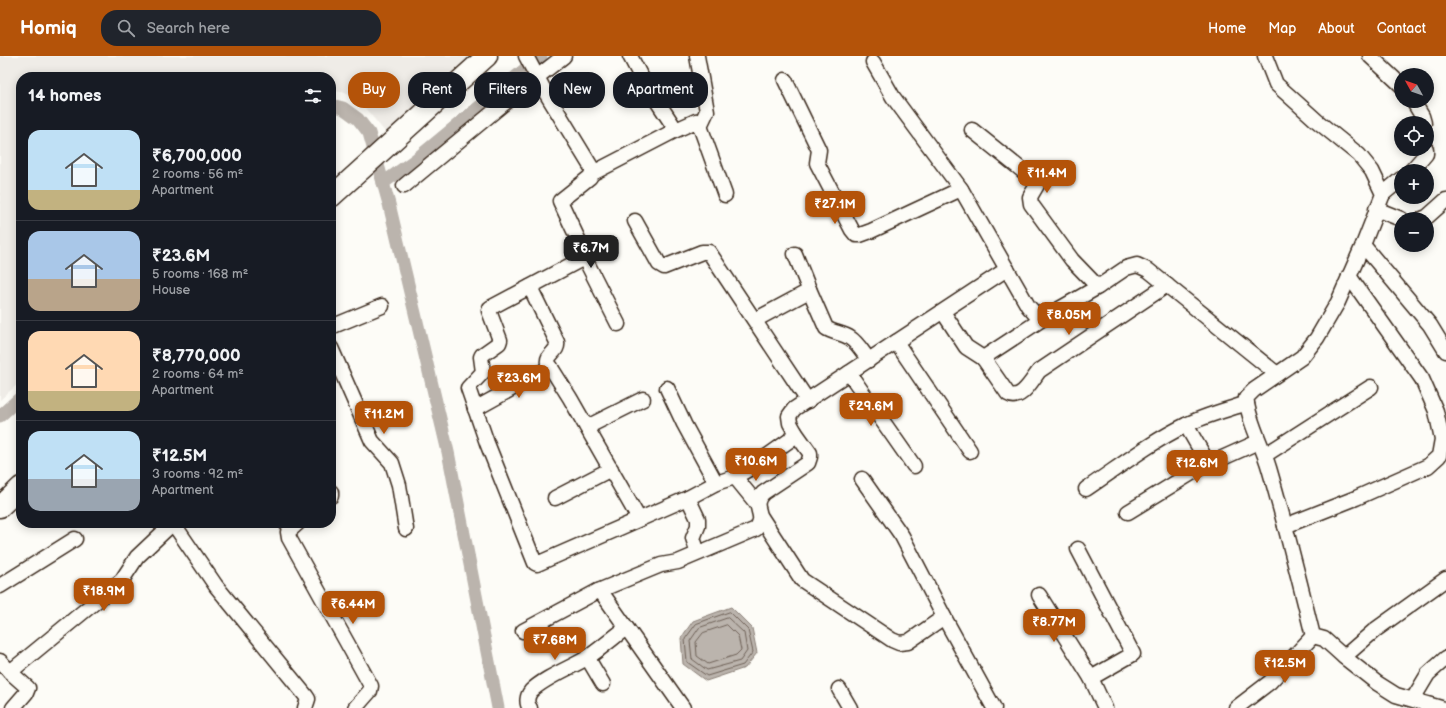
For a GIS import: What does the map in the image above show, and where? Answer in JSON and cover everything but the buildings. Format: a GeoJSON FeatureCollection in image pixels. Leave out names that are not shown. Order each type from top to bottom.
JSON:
{"type":"FeatureCollection","features":[{"type":"Feature","properties":{"kind":"street"},"geometry":{"type":"LineString","coordinates":[[336,192],[487,56]]}},
{"type":"Feature","properties":{"kind":"street"},"geometry":{"type":"LineString","coordinates":[[526,56],[534,72]]}},
{"type":"Feature","properties":{"kind":"street"},"geometry":{"type":"LineString","coordinates":[[540,72],[564,56]]}},
{"type":"Feature","properties":{"kind":"street"},"geometry":{"type":"LineString","coordinates":[[630,56],[640,75],[676,130]]}},
{"type":"Feature","properties":{"kind":"street"},"geometry":{"type":"LineString","coordinates":[[697,56],[707,111],[700,126]]}},
{"type":"Feature","properties":{"kind":"street"},"geometry":{"type":"LineString","coordinates":[[1265,56],[1276,84],[1316,121],[1359,154],[1372,171],[1383,194]]}},
{"type":"Feature","properties":{"kind":"street"},"geometry":{"type":"LineString","coordinates":[[1370,56],[1394,78]]}},
{"type":"Feature","properties":{"kind":"street"},"geometry":{"type":"LineString","coordinates":[[873,62],[893,98],[961,189],[1028,306],[1036,315],[1047,316]]}},
{"type":"Feature","properties":{"kind":"street"},"geometry":{"type":"LineString","coordinates":[[785,80],[819,150],[816,163],[856,235],[860,236],[961,189]]}},
{"type":"Feature","properties":{"kind":"street"},"geometry":{"type":"LineString","coordinates":[[541,83],[592,166],[593,174]]}},
{"type":"Feature","properties":{"kind":"street"},"geometry":{"type":"LineString","coordinates":[[404,186],[498,108]]}},
{"type":"Feature","properties":{"kind":"street"},"geometry":{"type":"LineString","coordinates":[[618,324],[584,257],[560,201],[593,174],[696,121],[700,126],[725,195]]}},
{"type":"Feature","properties":{"kind":"street"},"geometry":{"type":"LineString","coordinates":[[972,130],[1033,179],[1037,185],[1030,197],[1031,204],[1072,260],[1098,287]]}},
{"type":"Feature","properties":{"kind":"street"},"geometry":{"type":"LineString","coordinates":[[1417,164],[1424,156]]}},
{"type":"Feature","properties":{"kind":"street"},"geometry":{"type":"LineString","coordinates":[[1313,636],[1285,526],[1265,455],[1258,442],[1246,398],[1254,390],[1302,357],[1317,338],[1338,302],[1383,194],[1394,185]]}},
{"type":"Feature","properties":{"kind":"street"},"geometry":{"type":"LineString","coordinates":[[1433,212],[1446,200]]}},
{"type":"Feature","properties":{"kind":"street"},"geometry":{"type":"LineString","coordinates":[[1376,209],[1394,216]]}},
{"type":"Feature","properties":{"kind":"street"},"geometry":{"type":"LineString","coordinates":[[635,221],[662,267],[702,252],[709,252],[808,401]]}},
{"type":"Feature","properties":{"kind":"street"},"geometry":{"type":"LineString","coordinates":[[1363,245],[1430,325],[1446,350]]}},
{"type":"Feature","properties":{"kind":"street"},"geometry":{"type":"LineString","coordinates":[[795,254],[826,328],[850,338],[856,343],[869,360]]}},
{"type":"Feature","properties":{"kind":"street"},"geometry":{"type":"LineString","coordinates":[[584,257],[490,308],[489,310],[500,340],[499,343],[482,355],[483,372],[468,388],[535,563],[537,564],[688,498],[716,483],[735,477],[790,440],[795,432]]}},
{"type":"Feature","properties":{"kind":"street"},"geometry":{"type":"LineString","coordinates":[[983,358],[1047,316],[1098,287],[1126,268],[1137,266],[1148,270],[1277,374]]}},
{"type":"Feature","properties":{"kind":"street"},"geometry":{"type":"LineString","coordinates":[[523,631],[598,591],[662,565],[678,562],[756,529],[760,524],[758,499],[763,493],[808,463],[810,453],[790,423],[789,416],[794,409],[1007,269]]}},
{"type":"Feature","properties":{"kind":"street"},"geometry":{"type":"LineString","coordinates":[[1285,526],[1356,498],[1428,466],[1442,454],[1442,439],[1436,411],[1422,379],[1349,276]]}},
{"type":"Feature","properties":{"kind":"street"},"geometry":{"type":"LineString","coordinates":[[943,312],[966,346],[983,358],[1008,394],[1012,397],[1025,391],[1040,371],[1167,285]]}},
{"type":"Feature","properties":{"kind":"street"},"geometry":{"type":"LineString","coordinates":[[530,287],[557,342],[557,348],[547,360],[550,367],[587,427],[638,519]]}},
{"type":"Feature","properties":{"kind":"street"},"geometry":{"type":"LineString","coordinates":[[755,320],[807,293],[809,289]]}},
{"type":"Feature","properties":{"kind":"street"},"geometry":{"type":"LineString","coordinates":[[336,325],[382,306]]}},
{"type":"Feature","properties":{"kind":"street"},"geometry":{"type":"LineString","coordinates":[[896,342],[970,451]]}},
{"type":"Feature","properties":{"kind":"street"},"geometry":{"type":"LineString","coordinates":[[336,359],[372,441],[392,463],[399,485],[406,529]]}},
{"type":"Feature","properties":{"kind":"street"},"geometry":{"type":"LineString","coordinates":[[475,409],[550,367]]}},
{"type":"Feature","properties":{"kind":"street"},"geometry":{"type":"LineString","coordinates":[[850,373],[914,466]]}},
{"type":"Feature","properties":{"kind":"street"},"geometry":{"type":"LineString","coordinates":[[1265,455],[1371,387]]}},
{"type":"Feature","properties":{"kind":"street"},"geometry":{"type":"LineString","coordinates":[[667,388],[684,424],[716,483]]}},
{"type":"Feature","properties":{"kind":"street"},"geometry":{"type":"LineString","coordinates":[[587,427],[643,399]]}},
{"type":"Feature","properties":{"kind":"street"},"geometry":{"type":"LineString","coordinates":[[1086,489],[1143,450],[1186,425],[1247,403]]}},
{"type":"Feature","properties":{"kind":"street"},"geometry":{"type":"LineString","coordinates":[[1186,425],[1208,463]]}},
{"type":"Feature","properties":{"kind":"street"},"geometry":{"type":"LineString","coordinates":[[1128,512],[1208,463],[1258,442]]}},
{"type":"Feature","properties":{"kind":"street"},"geometry":{"type":"LineString","coordinates":[[554,498],[611,469]]}},
{"type":"Feature","properties":{"kind":"street"},"geometry":{"type":"LineString","coordinates":[[735,477],[759,511],[798,576],[802,580],[892,640],[899,643],[908,642],[944,617]]}},
{"type":"Feature","properties":{"kind":"street"},"geometry":{"type":"LineString","coordinates":[[862,479],[902,536],[994,708]]}},
{"type":"Feature","properties":{"kind":"street"},"geometry":{"type":"LineString","coordinates":[[0,507],[16,492]]}},
{"type":"Feature","properties":{"kind":"street"},"geometry":{"type":"LineString","coordinates":[[688,498],[698,519],[698,526],[693,538],[698,553]]}},
{"type":"Feature","properties":{"kind":"street"},"geometry":{"type":"LineString","coordinates":[[10,672],[122,580],[137,557],[168,528]]}},
{"type":"Feature","properties":{"kind":"street"},"geometry":{"type":"LineString","coordinates":[[176,528],[216,586],[306,696],[308,700],[305,708]]}},
{"type":"Feature","properties":{"kind":"street"},"geometry":{"type":"LineString","coordinates":[[292,528],[288,532],[289,538],[371,686],[370,692],[355,708]]}},
{"type":"Feature","properties":{"kind":"street"},"geometry":{"type":"LineString","coordinates":[[0,586],[75,539]]}},
{"type":"Feature","properties":{"kind":"street"},"geometry":{"type":"LineString","coordinates":[[1078,549],[1133,654],[1091,678]]}},
{"type":"Feature","properties":{"kind":"street"},"geometry":{"type":"LineString","coordinates":[[1344,657],[1375,630],[1446,579]]}},
{"type":"Feature","properties":{"kind":"street"},"geometry":{"type":"LineString","coordinates":[[598,591],[602,593],[684,708]]}},
{"type":"Feature","properties":{"kind":"street"},"geometry":{"type":"LineString","coordinates":[[1039,595],[1091,678],[1105,708]]}},
{"type":"Feature","properties":{"kind":"street"},"geometry":{"type":"LineString","coordinates":[[530,708],[527,698],[530,692],[538,685],[587,657],[626,628]]}},
{"type":"Feature","properties":{"kind":"street"},"geometry":{"type":"LineString","coordinates":[[1313,636],[1324,639],[1377,683],[1396,695],[1441,708]]}},
{"type":"Feature","properties":{"kind":"street"},"geometry":{"type":"LineString","coordinates":[[1236,708],[1270,682],[1313,636]]}},
{"type":"Feature","properties":{"kind":"street"},"geometry":{"type":"LineString","coordinates":[[587,657],[603,684]]}},
{"type":"Feature","properties":{"kind":"street"},"geometry":{"type":"LineString","coordinates":[[1413,699],[1428,674],[1446,658]]}},
{"type":"Feature","properties":{"kind":"street"},"geometry":{"type":"LineString","coordinates":[[0,661],[28,688],[26,693],[13,708]]}},
{"type":"Feature","properties":{"kind":"street"},"geometry":{"type":"LineString","coordinates":[[839,689],[850,708]]}},
{"type":"Feature","properties":{"kind":"shaded area"},"geometry":{"type":"Polygon","coordinates":[[[0,56],[471,56],[453,72],[408,72],[408,108],[414,108],[386,133],[365,108],[400,108],[400,72],[348,72],[348,94],[336,91],[336,72],[16,72],[16,386],[0,400],[0,56]]]}},
{"type":"Feature","properties":{"kind":"water"},"geometry":{"type":"Polygon","coordinates":[[[731,607],[752,628],[757,653],[745,668],[706,681],[683,664],[681,638],[693,621],[731,607]]]}},
{"type":"Feature","properties":{"kind":"waterway"},"geometry":{"type":"LineString","coordinates":[[383,183],[415,160],[541,56]]}},
{"type":"Feature","properties":{"kind":"waterway"},"geometry":{"type":"LineString","coordinates":[[336,106],[343,108],[358,119],[369,133],[389,204],[448,452],[498,708]]}},
{"type":"Feature","properties":{"kind":"waterway"},"geometry":{"type":"LineString","coordinates":[[0,416],[16,402]]}}]}
